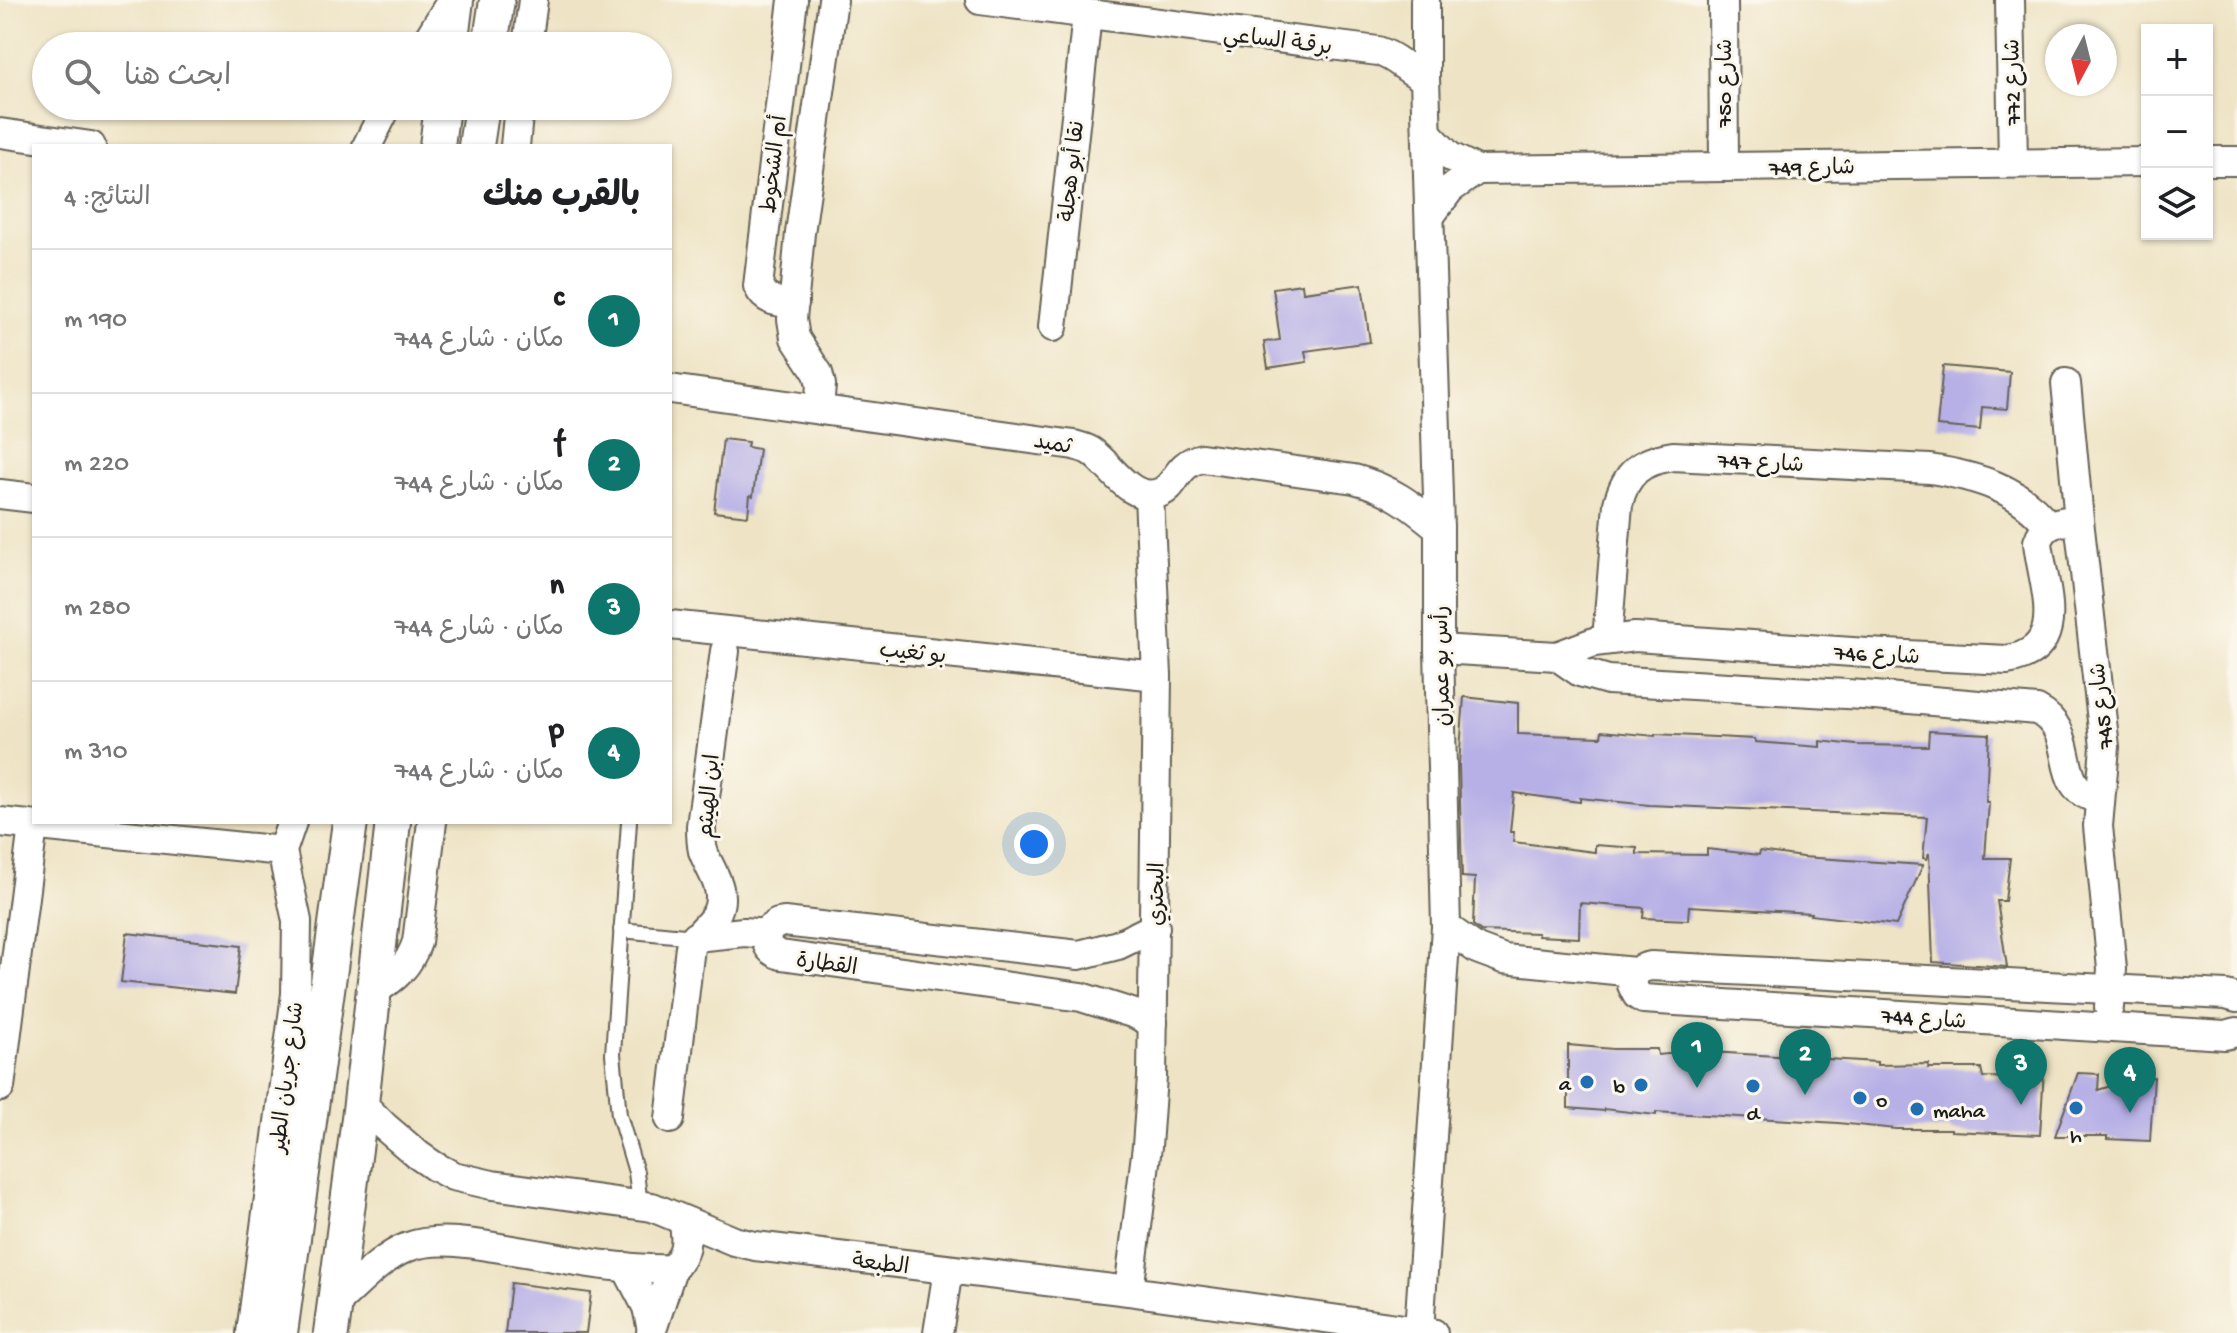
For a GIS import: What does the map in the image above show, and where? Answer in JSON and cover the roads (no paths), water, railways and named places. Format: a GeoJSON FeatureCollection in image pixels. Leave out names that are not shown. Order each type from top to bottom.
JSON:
{"type":"FeatureCollection","features":[{"type":"Feature","properties":{"kind":"street"},"geometry":{"type":"LineString","coordinates":[[433,32],[454,0]]}},
{"type":"Feature","properties":{"kind":"street"},"geometry":{"type":"LineString","coordinates":[[451,32],[454,0]]}},
{"type":"Feature","properties":{"kind":"street"},"geometry":{"type":"LineString","coordinates":[[492,32],[497,0]]}},
{"type":"Feature","properties":{"kind":"street"},"geometry":{"type":"LineString","coordinates":[[529,32],[533,0]]}},
{"type":"Feature","properties":{"kind":"street","name":"أم الشخوط"},"geometry":{"type":"LineString","coordinates":[[793,0],[758,286],[772,301],[794,303]]}},
{"type":"Feature","properties":{"kind":"street","name":"أم الشخوط"},"geometry":{"type":"LineString","coordinates":[[819,408],[821,385],[818,373],[800,348],[793,329],[800,233],[833,0]]}},
{"type":"Feature","properties":{"kind":"street","name":"برقـة الساعي"},"geometry":{"type":"LineString","coordinates":[[980,0],[1378,51],[1425,78]]}},
{"type":"Feature","properties":{"kind":"street","name":"رأس بو عمران"},"geometry":{"type":"LineString","coordinates":[[1425,0],[1446,927],[1426,1332]]}},
{"type":"Feature","properties":{"kind":"street","name":"شارع 750"},"geometry":{"type":"LineString","coordinates":[[1723,0],[1724,167]]}},
{"type":"Feature","properties":{"kind":"street","name":"شارع 772"},"geometry":{"type":"LineString","coordinates":[[2010,0],[2013,163]]}},
{"type":"Feature","properties":{"kind":"street","name":"نقا أبو هجلة"},"geometry":{"type":"LineString","coordinates":[[1053,327],[1087,15]]}},
{"type":"Feature","properties":{"kind":"street"},"geometry":{"type":"LineString","coordinates":[[785,64],[823,69]]}},
{"type":"Feature","properties":{"kind":"street"},"geometry":{"type":"LineString","coordinates":[[368,144],[380,120]]}},
{"type":"Feature","properties":{"kind":"street"},"geometry":{"type":"LineString","coordinates":[[437,144],[440,120]]}},
{"type":"Feature","properties":{"kind":"street"},"geometry":{"type":"LineString","coordinates":[[476,144],[480,120]]}},
{"type":"Feature","properties":{"kind":"street"},"geometry":{"type":"LineString","coordinates":[[515,144],[518,120]]}},
{"type":"Feature","properties":{"kind":"street"},"geometry":{"type":"LineString","coordinates":[[0,133],[77,144]]}},
{"type":"Feature","properties":{"kind":"street"},"geometry":{"type":"LineString","coordinates":[[1427,133],[1449,156],[1477,170],[1450,189],[1430,216]]}},
{"type":"Feature","properties":{"kind":"street"},"geometry":{"type":"LineString","coordinates":[[2213,161],[2237,161]]}},
{"type":"Feature","properties":{"kind":"street","name":"شارع 749"},"geometry":{"type":"LineString","coordinates":[[1477,170],[2141,162]]}},
{"type":"Feature","properties":{"kind":"street"},"geometry":{"type":"LineString","coordinates":[[764,229],[800,233]]}},
{"type":"Feature","properties":{"kind":"street","name":"شارع 745"},"geometry":{"type":"LineString","coordinates":[[2066,383],[2105,747],[2098,826],[2112,989],[2103,1028]]}},
{"type":"Feature","properties":{"kind":"street","name":"ثميد"},"geometry":{"type":"LineString","coordinates":[[672,389],[1074,445],[1092,452],[1133,490],[1149,495]]}},
{"type":"Feature","properties":{"kind":"street","name":"شارع 747"},"geometry":{"type":"LineString","coordinates":[[1607,640],[1618,504],[1622,488],[1630,475],[1657,458],[1673,456],[1930,469],[1955,473],[2017,496],[2048,526]]}},
{"type":"Feature","properties":{"kind":"street"},"geometry":{"type":"LineString","coordinates":[[1149,495],[1164,491],[1190,462],[1209,459],[1376,484],[1412,506],[1439,528]]}},
{"type":"Feature","properties":{"kind":"street"},"geometry":{"type":"LineString","coordinates":[[0,494],[32,498]]}},
{"type":"Feature","properties":{"kind":"street","name":"البحتري"},"geometry":{"type":"LineString","coordinates":[[1129,1291],[1149,1123],[1153,1023],[1157,676],[1149,495]]}},
{"type":"Feature","properties":{"kind":"street"},"geometry":{"type":"LineString","coordinates":[[2048,526],[2079,520]]}},
{"type":"Feature","properties":{"kind":"street","name":"شارع 746"},"geometry":{"type":"LineString","coordinates":[[1439,649],[1557,656],[1581,646],[1635,637],[2007,660],[2033,651],[2043,641],[2048,628],[2049,614],[2038,542],[2048,526]]}},
{"type":"Feature","properties":{"kind":"street","name":"بو ثغيب"},"geometry":{"type":"LineString","coordinates":[[672,625],[1157,676]]}},
{"type":"Feature","properties":{"kind":"street","name":"ابن الهيثم"},"geometry":{"type":"LineString","coordinates":[[670,1119],[690,947],[695,937],[712,921],[719,905],[717,879],[703,850],[701,826],[725,651]]}},
{"type":"Feature","properties":{"kind":"street"},"geometry":{"type":"LineString","coordinates":[[1863,695],[1867,653]]}},
{"type":"Feature","properties":{"kind":"street","name":"شارع 746"},"geometry":{"type":"LineString","coordinates":[[1557,656],[1580,672],[1608,680],[1863,695],[2037,710],[2056,723],[2074,785],[2090,797],[2099,799]]}},
{"type":"Feature","properties":{"kind":"street"},"geometry":{"type":"LineString","coordinates":[[0,822],[282,851],[291,824]]}},
{"type":"Feature","properties":{"kind":"street","name":"شارع جريان الطير"},"geometry":{"type":"LineString","coordinates":[[280,1333],[350,824]]}},
{"type":"Feature","properties":{"kind":"street"},"geometry":{"type":"LineString","coordinates":[[333,1319],[393,824]]}},
{"type":"Feature","properties":{"kind":"street"},"geometry":{"type":"LineString","coordinates":[[373,991],[399,974],[413,954],[432,824]]}},
{"type":"Feature","properties":{"kind":"street"},"geometry":{"type":"LineString","coordinates":[[0,1087],[33,826]]}},
{"type":"Feature","properties":{"kind":"street","name":"شارع جريان الطير"},"geometry":{"type":"LineString","coordinates":[[251,1333],[296,994],[297,921],[282,851]]}},
{"type":"Feature","properties":{"kind":"street","name":"القطارة"},"geometry":{"type":"LineString","coordinates":[[1153,1023],[1081,997],[781,955],[768,948],[766,941],[773,925],[784,922],[1079,955],[1118,945],[1155,927]]}},
{"type":"Feature","properties":{"kind":"street","name":"شارع 744"},"geometry":{"type":"LineString","coordinates":[[1446,927],[1477,949],[1495,957],[1635,972]]}},
{"type":"Feature","properties":{"kind":"street"},"geometry":{"type":"LineString","coordinates":[[695,937],[744,932],[767,934]]}},
{"type":"Feature","properties":{"kind":"street","name":"شارع 744"},"geometry":{"type":"LineString","coordinates":[[2237,998],[1651,966],[1642,967],[1632,979],[1634,990],[1643,999],[2225,1035],[2237,1032]]}},
{"type":"Feature","properties":{"kind":"street","name":"الطبعة"},"geometry":{"type":"LineString","coordinates":[[361,1103],[418,1155],[453,1176],[492,1185],[652,1207],[755,1246],[1129,1291],[1426,1332]]}},
{"type":"Feature","properties":{"kind":"street"},"geometry":{"type":"LineString","coordinates":[[299,1184],[349,1192]]}},
{"type":"Feature","properties":{"kind":"street"},"geometry":{"type":"LineString","coordinates":[[652,1332],[672,1269],[685,1250],[687,1236],[683,1221]]}},
{"type":"Feature","properties":{"kind":"street"},"geometry":{"type":"LineString","coordinates":[[333,1319],[375,1268],[409,1247],[432,1243],[485,1245],[626,1267],[672,1269]]}},
{"type":"Feature","properties":{"kind":"street"},"geometry":{"type":"LineString","coordinates":[[626,1267],[647,1307],[652,1332]]}},
{"type":"Feature","properties":{"kind":"street"},"geometry":{"type":"LineString","coordinates":[[938,1333],[948,1270]]}},
{"type":"Feature","properties":{"kind":"lane"},"geometry":{"type":"LineString","coordinates":[[629,824],[613,1054],[619,1115],[636,1172],[640,1205]]}},
{"type":"Feature","properties":{"kind":"lane"},"geometry":{"type":"LineString","coordinates":[[621,930],[695,937]]}},
{"type":"Feature","properties":{"kind":"place","name":"a"},"geometry":{"type":"Point","coordinates":[1587,1082]}},
{"type":"Feature","properties":{"kind":"place","name":"b"},"geometry":{"type":"Point","coordinates":[1641,1085]}},
{"type":"Feature","properties":{"kind":"place","name":"d"},"geometry":{"type":"Point","coordinates":[1753,1086]}},
{"type":"Feature","properties":{"kind":"place","name":"c"},"geometry":{"type":"Point","coordinates":[1697,1088]}},
{"type":"Feature","properties":{"kind":"place","name":"f"},"geometry":{"type":"Point","coordinates":[1805,1095]}},
{"type":"Feature","properties":{"kind":"place","name":"o"},"geometry":{"type":"Point","coordinates":[1860,1098]}},
{"type":"Feature","properties":{"kind":"place","name":"n"},"geometry":{"type":"Point","coordinates":[2021,1105]}},
{"type":"Feature","properties":{"kind":"place","name":"h"},"geometry":{"type":"Point","coordinates":[2076,1108]}},
{"type":"Feature","properties":{"kind":"place","name":"maha"},"geometry":{"type":"Point","coordinates":[1917,1109]}},
{"type":"Feature","properties":{"kind":"place","name":"p"},"geometry":{"type":"Point","coordinates":[2130,1113]}}]}
